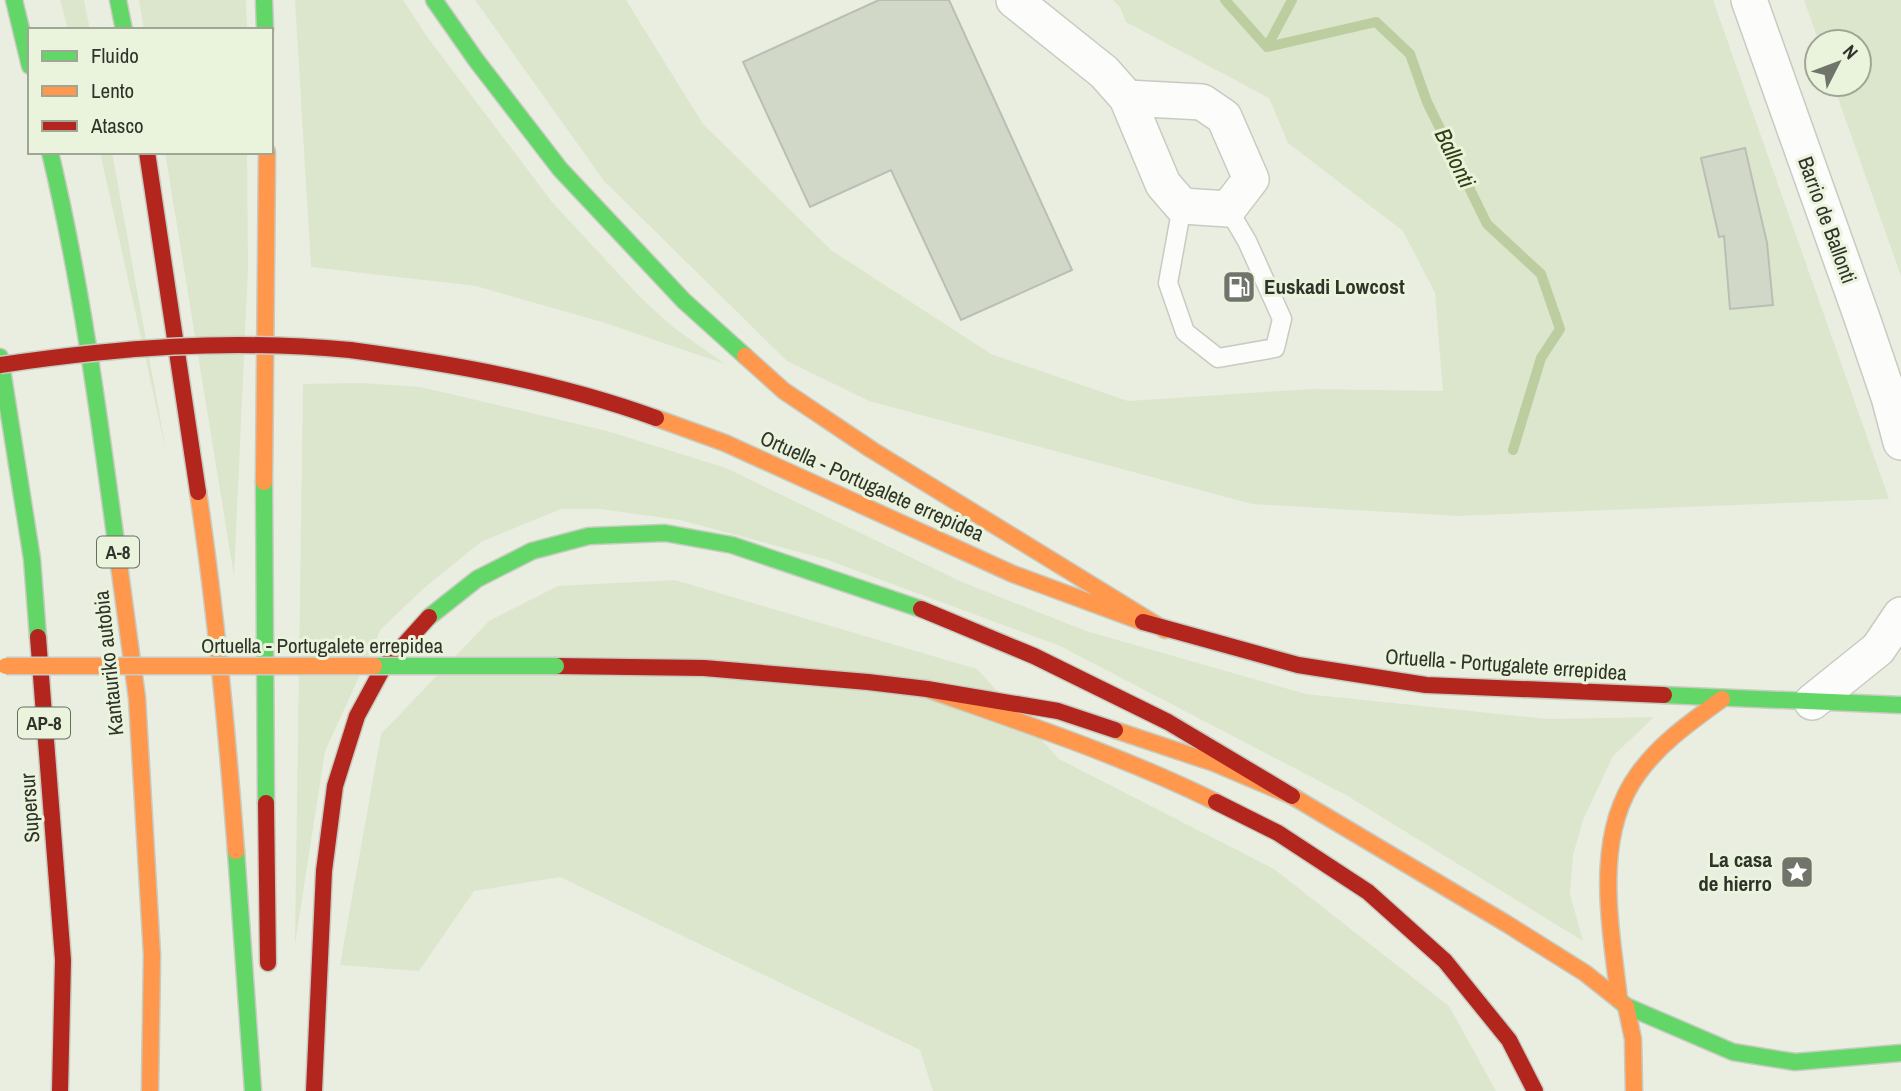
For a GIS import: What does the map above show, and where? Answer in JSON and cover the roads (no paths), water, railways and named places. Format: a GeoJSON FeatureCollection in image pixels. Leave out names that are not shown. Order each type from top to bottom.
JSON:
{"type":"FeatureCollection","features":[{"type":"Feature","properties":{"kind":"main road"},"geometry":{"type":"LineString","coordinates":[[14,0],[28,58]]}},
{"type":"Feature","properties":{"kind":"main road"},"geometry":{"type":"LineString","coordinates":[[118,0],[124,28]]}},
{"type":"Feature","properties":{"kind":"main road"},"geometry":{"type":"LineString","coordinates":[[264,0],[265,28]]}},
{"type":"Feature","properties":{"kind":"main road"},"geometry":{"type":"LineString","coordinates":[[434,0],[476,60],[560,169],[684,301],[784,391],[872,450],[1165,631]]}},
{"type":"Feature","properties":{"kind":"main road","name":"Kantauriko autobia"},"geometry":{"type":"LineString","coordinates":[[50,154],[62,202],[95,383],[136,698],[152,955],[150,1091]]}},
{"type":"Feature","properties":{"kind":"main road"},"geometry":{"type":"LineString","coordinates":[[147,154],[212,588],[225,706],[253,1091]]}},
{"type":"Feature","properties":{"kind":"main road"},"geometry":{"type":"LineString","coordinates":[[267,154],[263,555],[268,976]]}},
{"type":"Feature","properties":{"kind":"main road","name":"Ortuella - Portugalete errepidea"},"geometry":{"type":"LineString","coordinates":[[0,365],[73,354],[202,345],[281,344],[439,362],[529,380],[628,408],[725,443],[1013,574],[1165,631],[1298,665],[1426,685],[1894,705]]}},
{"type":"Feature","properties":{"kind":"main road","name":"Supersur"},"geometry":{"type":"LineString","coordinates":[[0,357],[32,559],[62,960],[60,1091]]}},
{"type":"Feature","properties":{"kind":"main road"},"geometry":{"type":"LineString","coordinates":[[314,1091],[324,871],[335,786],[357,716],[383,668],[432,614],[477,579],[531,551],[589,536],[665,533],[732,545],[910,604],[1034,656],[1168,722],[1292,796]]}},
{"type":"Feature","properties":{"kind":"main road","name":"Ortuella - Portugalete errepidea"},"geometry":{"type":"LineString","coordinates":[[2,666],[704,668],[927,689],[1058,711],[1214,763],[1292,796],[1507,924],[1585,973],[1622,1002],[1733,1052],[1795,1062],[1900,1055]]}},
{"type":"Feature","properties":{"kind":"main road"},"geometry":{"type":"LineString","coordinates":[[927,689],[1167,778],[1278,834],[1368,892],[1445,961],[1509,1040],[1535,1091]]}},
{"type":"Feature","properties":{"kind":"main road"},"geometry":{"type":"LineString","coordinates":[[1634,1091],[1633,1040],[1622,1002],[1607,902],[1612,832],[1628,788],[1650,759],[1680,729],[1722,699]]}},
{"type":"Feature","properties":{"kind":"main road"},"geometry":{"type":"LineString","coordinates":[[1894,705],[1901,718]]}},
{"type":"Feature","properties":{"kind":"main road"},"geometry":{"type":"LineString","coordinates":[[261,1091],[265,1027]]}},
{"type":"Feature","properties":{"kind":"street"},"geometry":{"type":"LineString","coordinates":[[1014,0],[1104,72],[1127,98],[1163,184],[1182,206],[1228,209],[1251,179],[1224,117],[1202,102],[1127,98]]}},
{"type":"Feature","properties":{"kind":"street","name":"Barrio de Ballonti"},"geometry":{"type":"LineString","coordinates":[[1749,0],[1861,315],[1901,442]]}},
{"type":"Feature","properties":{"kind":"street"},"geometry":{"type":"LineString","coordinates":[[1812,702],[1878,649],[1901,615]]}},
{"type":"Feature","properties":{"kind":"lane"},"geometry":{"type":"LineString","coordinates":[[1182,206],[1168,283],[1185,332],[1218,358],[1275,348],[1282,319],[1247,241],[1228,209]]}},
{"type":"Feature","properties":{"kind":"waterway","name":"Ballonti"},"geometry":{"type":"LineString","coordinates":[[1225,0],[1267,47],[1376,22],[1410,54],[1427,102],[1487,224],[1541,274],[1560,329],[1541,358],[1513,450]]}},
{"type":"Feature","properties":{"kind":"waterway"},"geometry":{"type":"LineString","coordinates":[[1267,47],[1292,0]]}},
{"type":"Feature","properties":{"kind":"place","name":"Euskadi Lowcost"},"geometry":{"type":"Point","coordinates":[1239,287]}},
{"type":"Feature","properties":{"kind":"place","name":"La casa de hierro"},"geometry":{"type":"Point","coordinates":[1797,872]}}]}
